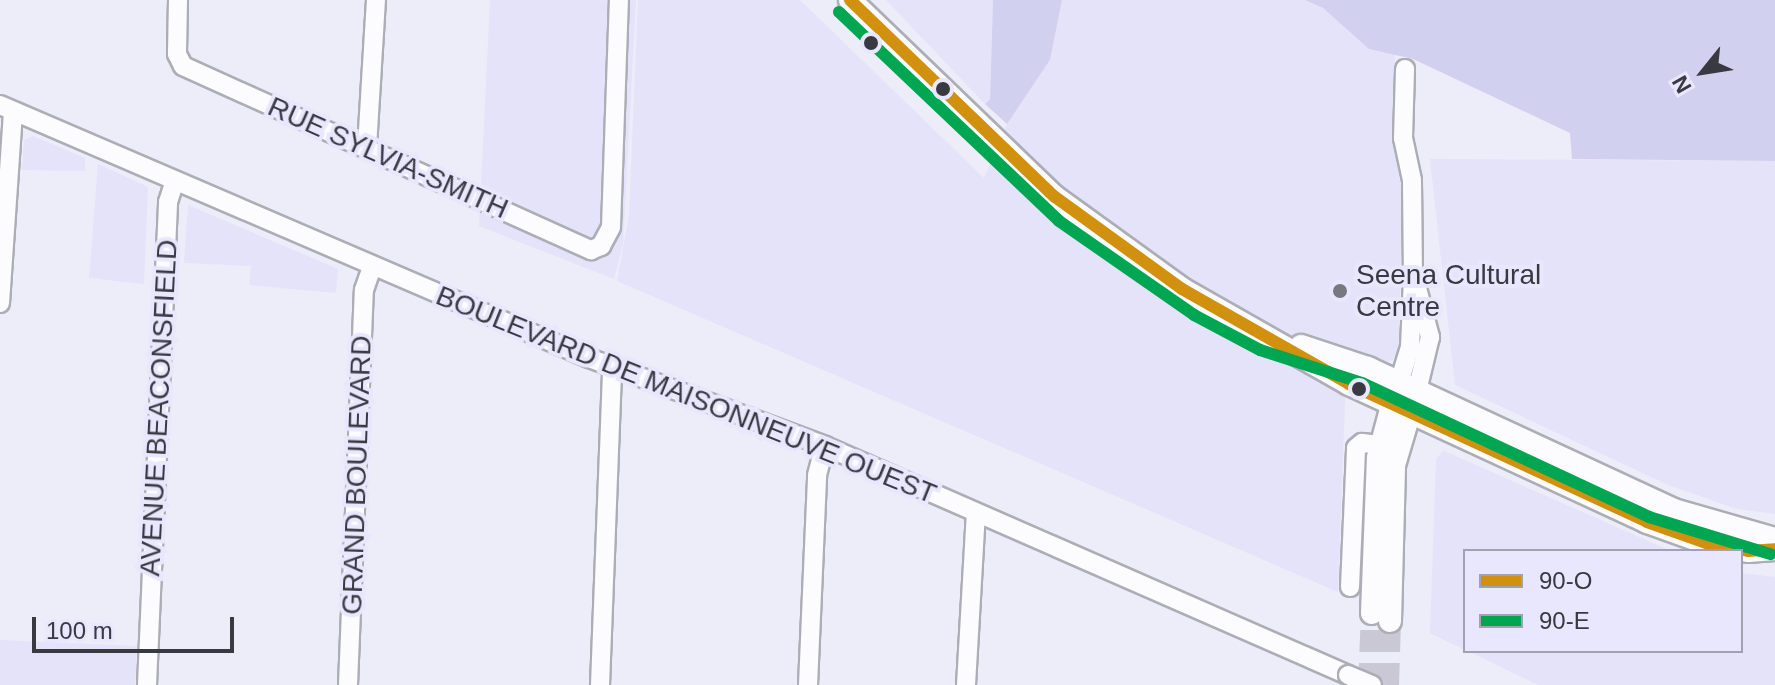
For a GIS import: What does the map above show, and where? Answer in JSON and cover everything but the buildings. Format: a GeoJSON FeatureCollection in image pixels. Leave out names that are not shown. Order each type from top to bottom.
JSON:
{"type":"FeatureCollection","features":[{"type":"Feature","properties":{"kind":"main road"},"geometry":{"type":"LineString","coordinates":[[850,0],[1083,220],[1161,277],[1266,335],[1404,397],[1665,506],[1775,539]]}},
{"type":"Feature","properties":{"kind":"main road"},"geometry":{"type":"LineString","coordinates":[[1404,397],[1394,465],[1381,617],[1380,445],[1404,397]]}},
{"type":"Feature","properties":{"kind":"main road"},"geometry":{"type":"LineString","coordinates":[[1404,397],[1674,533],[1735,549],[1775,549]]}},
{"type":"Feature","properties":{"kind":"street","name":"RUE SYLVIA-SMITH"},"geometry":{"type":"LineString","coordinates":[[178,0],[177,59],[189,69],[367,147],[581,248],[601,246],[611,222],[619,0]]}},
{"type":"Feature","properties":{"kind":"street"},"geometry":{"type":"LineString","coordinates":[[367,147],[376,0]]}},
{"type":"Feature","properties":{"kind":"street"},"geometry":{"type":"LineString","coordinates":[[1404,397],[1413,278],[1412,180],[1403,138],[1405,69]]}},
{"type":"Feature","properties":{"kind":"street"},"geometry":{"type":"LineString","coordinates":[[0,303],[6,108]]}},
{"type":"Feature","properties":{"kind":"street","name":"BOULEVARD DE MAISONNEUVE OUEST"},"geometry":{"type":"LineString","coordinates":[[6,108],[612,367],[825,446],[1347,680],[1372,685]]}},
{"type":"Feature","properties":{"kind":"street","name":"AVENUE BEACONSFIELD"},"geometry":{"type":"LineString","coordinates":[[147,685],[168,202],[175,181]]}},
{"type":"Feature","properties":{"kind":"street","name":"GRAND BOULEVARD"},"geometry":{"type":"LineString","coordinates":[[348,685],[364,297],[372,267]]}},
{"type":"Feature","properties":{"kind":"street"},"geometry":{"type":"LineString","coordinates":[[600,685],[612,367]]}},
{"type":"Feature","properties":{"kind":"street"},"geometry":{"type":"LineString","coordinates":[[1350,587],[1355,451],[1360,443],[1380,445]]}},
{"type":"Feature","properties":{"kind":"street"},"geometry":{"type":"LineString","coordinates":[[808,685],[817,475],[825,446]]}},
{"type":"Feature","properties":{"kind":"street"},"geometry":{"type":"LineString","coordinates":[[966,685],[976,513]]}},
{"type":"Feature","properties":{"kind":"shaded area"},"geometry":{"type":"Polygon","coordinates":[[[490,0],[636,0],[623,244],[614,279],[479,226],[490,0]]]}},
{"type":"Feature","properties":{"kind":"shaded area"},"geometry":{"type":"Polygon","coordinates":[[[638,0],[800,0],[984,178],[1007,124],[1050,60],[1062,0],[1305,0],[1323,8],[1369,49],[1395,55],[1393,142],[1402,191],[1399,349],[1393,360],[1385,362],[1358,350],[1345,400],[1338,592],[617,281],[629,216],[638,0]]]}},
{"type":"Feature","properties":{"kind":"shaded area"},"geometry":{"type":"Polygon","coordinates":[[[886,0],[993,0],[990,99],[985,104],[886,0]]]}},
{"type":"Feature","properties":{"kind":"shaded area"},"geometry":{"type":"Polygon","coordinates":[[[993,0],[1062,0],[1050,60],[1007,124],[985,104],[990,99],[993,0]]]}},
{"type":"Feature","properties":{"kind":"shaded area"},"geometry":{"type":"Polygon","coordinates":[[[1305,0],[1775,0],[1775,161],[1572,159],[1570,133],[1413,59],[1369,49],[1323,8],[1305,0]]]}},
{"type":"Feature","properties":{"kind":"shaded area"},"geometry":{"type":"Polygon","coordinates":[[[33,136],[85,158],[85,171],[22,170],[24,140],[33,136]]]}},
{"type":"Feature","properties":{"kind":"shaded area"},"geometry":{"type":"Polygon","coordinates":[[[1430,159],[1775,161],[1775,514],[1737,509],[1668,485],[1455,385],[1430,159]]]}},
{"type":"Feature","properties":{"kind":"shaded area"},"geometry":{"type":"Polygon","coordinates":[[[98,164],[148,187],[144,284],[89,278],[98,164]]]}},
{"type":"Feature","properties":{"kind":"shaded area"},"geometry":{"type":"Polygon","coordinates":[[[188,205],[338,269],[336,293],[249,285],[251,266],[184,263],[188,205]]]}},
{"type":"Feature","properties":{"kind":"shaded area"},"geometry":{"type":"Polygon","coordinates":[[[1443,451],[1666,549],[1463,549],[1463,649],[1430,633],[1436,459],[1443,451]]]}},
{"type":"Feature","properties":{"kind":"shaded area"},"geometry":{"type":"Polygon","coordinates":[[[1743,573],[1775,577],[1775,685],[1538,685],[1472,653],[1743,653],[1743,573]]]}},
{"type":"Feature","properties":{"kind":"shaded area"},"geometry":{"type":"Polygon","coordinates":[[[0,640],[137,646],[135,685],[0,685],[0,640]]]}},
{"type":"Feature","properties":{"kind":"tunnel"},"geometry":{"type":"LineString","coordinates":[[1369,685],[1372,613]]}},
{"type":"Feature","properties":{"kind":"tunnel"},"geometry":{"type":"LineString","coordinates":[[1388,685],[1390,621]]}},
{"type":"Feature","properties":{"kind":"transit line","name":"90-O"},"geometry":{"type":"LineString","coordinates":[[850,0],[1055,197],[1182,289],[1349,384],[1647,522],[1709,544],[1737,549]]}},
{"type":"Feature","properties":{"kind":"transit line","name":"90-E"},"geometry":{"type":"LineString","coordinates":[[839,12],[1059,221],[1194,315],[1260,350],[1362,383],[1649,517],[1770,554]]}},
{"type":"Feature","properties":{"kind":"transit line","name":"90-O"},"geometry":{"type":"LineString","coordinates":[[1743,550],[1775,549]]}},
{"type":"Feature","properties":{"kind":"place","name":"Seena Cultural Centre"},"geometry":{"type":"Point","coordinates":[1340,291]}}]}
